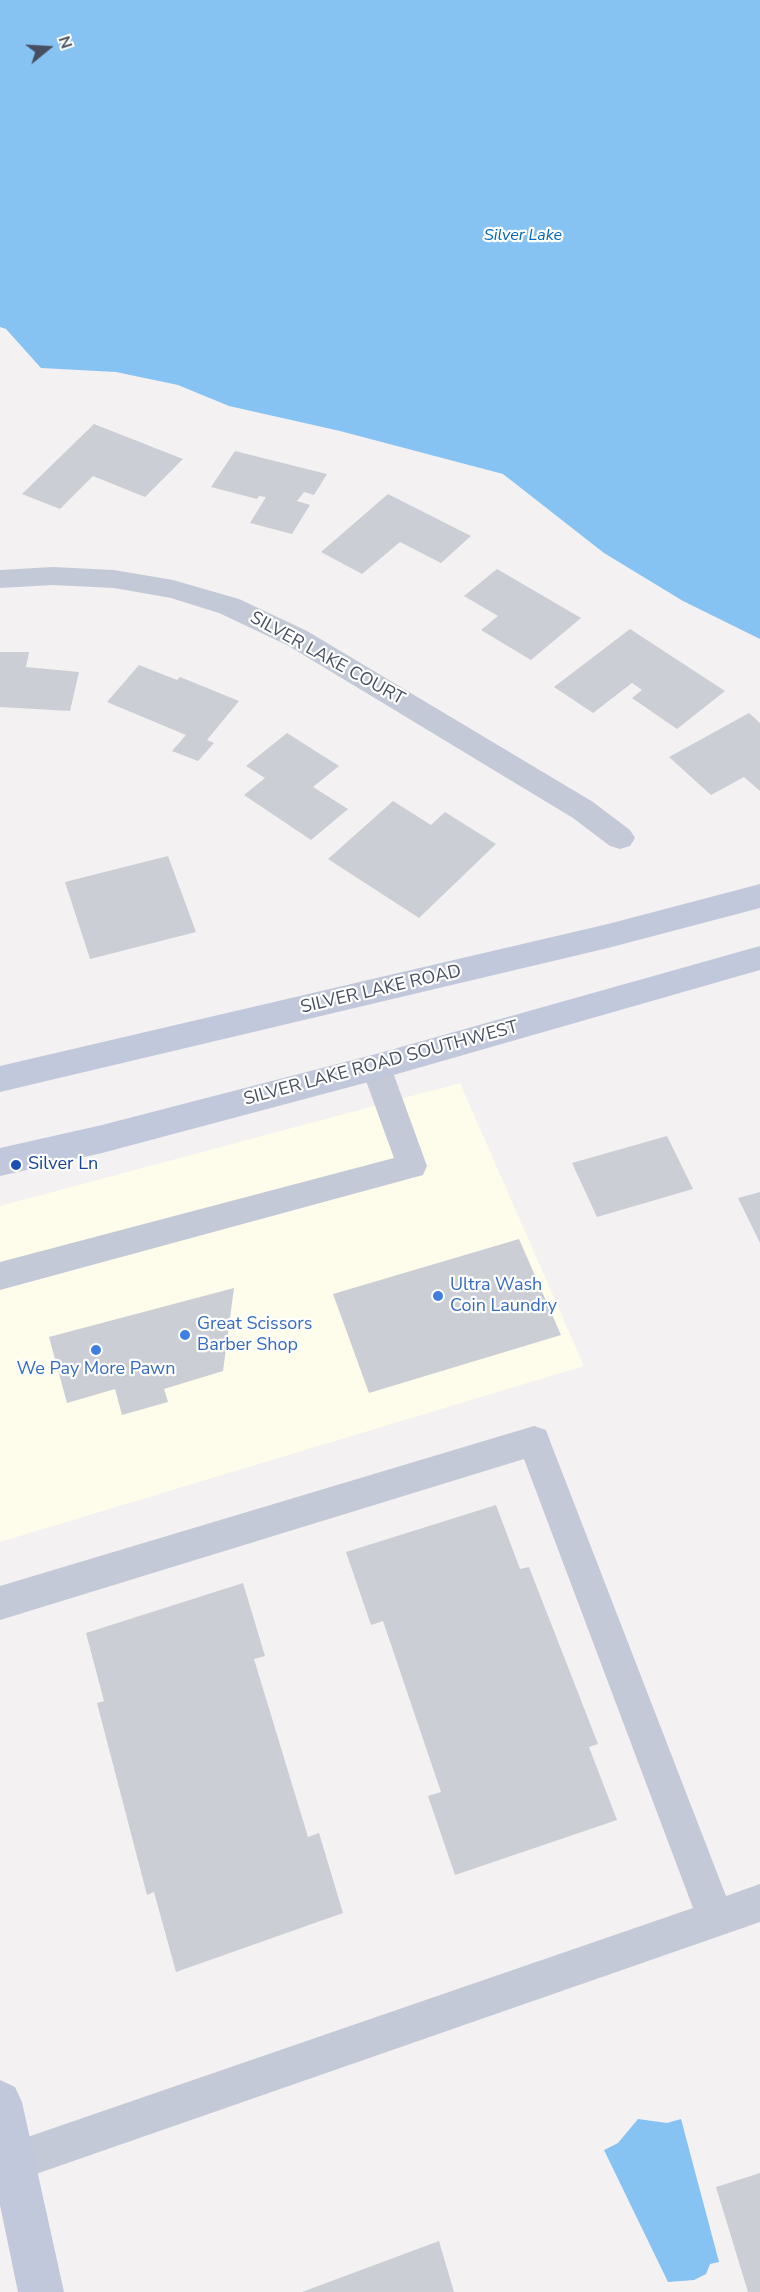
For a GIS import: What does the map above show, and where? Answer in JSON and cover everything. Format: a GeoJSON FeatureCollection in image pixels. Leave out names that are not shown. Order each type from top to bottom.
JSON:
{"type":"FeatureCollection","features":[{"type":"Feature","properties":{"kind":"main road","name":"SILVER LAKE ROAD"},"geometry":{"type":"LineString","coordinates":[[0,1079],[574,944],[760,897]]}},
{"type":"Feature","properties":{"kind":"main road","name":"SILVER LAKE ROAD SOUTHWEST"},"geometry":{"type":"LineString","coordinates":[[0,1162],[102,1139],[376,1067],[760,958]]}},
{"type":"Feature","properties":{"kind":"main road"},"geometry":{"type":"LineString","coordinates":[[0,2102],[41,2292]]}},
{"type":"Feature","properties":{"kind":"street","name":"SILVER LAKE COURT"},"geometry":{"type":"LineString","coordinates":[[0,579],[53,576],[114,579],[173,589],[230,606],[297,638],[583,810],[620,838]]}},
{"type":"Feature","properties":{"kind":"lane"},"geometry":{"type":"LineString","coordinates":[[0,1276],[412,1166],[376,1067]]}},
{"type":"Feature","properties":{"kind":"lane"},"geometry":{"type":"LineString","coordinates":[[0,1603],[534,1441],[716,1917]]}},
{"type":"Feature","properties":{"kind":"lane"},"geometry":{"type":"LineString","coordinates":[[13,2162],[760,1903]]}},
{"type":"Feature","properties":{"kind":"shaded area"},"geometry":{"type":"Polygon","coordinates":[[[460,1083],[584,1366],[0,1542],[0,1206],[460,1083]]]}},
{"type":"Feature","properties":{"kind":"water","name":"Silver Lake"},"geometry":{"type":"Polygon","coordinates":[[[0,0],[760,0],[760,639],[683,601],[604,553],[503,474],[340,431],[229,406],[178,385],[116,372],[41,368],[6,329],[0,327],[0,0]]]}},
{"type":"Feature","properties":{"kind":"water"},"geometry":{"type":"Polygon","coordinates":[[[638,2119],[667,2123],[681,2119],[719,2262],[710,2264],[706,2274],[694,2280],[668,2282],[604,2150],[618,2143],[638,2119]]]}},
{"type":"Feature","properties":{"kind":"building"},"geometry":{"type":"Polygon","coordinates":[[[94,424],[183,459],[145,497],[93,476],[60,509],[22,494],[94,424]]]}},
{"type":"Feature","properties":{"kind":"building"},"geometry":{"type":"Polygon","coordinates":[[[235,451],[327,474],[314,495],[304,492],[297,501],[310,505],[292,534],[250,523],[266,497],[259,496],[257,499],[211,487],[235,451]]]}},
{"type":"Feature","properties":{"kind":"building"},"geometry":{"type":"Polygon","coordinates":[[[388,494],[471,536],[441,563],[400,542],[362,574],[321,552],[388,494]]]}},
{"type":"Feature","properties":{"kind":"building"},"geometry":{"type":"Polygon","coordinates":[[[497,569],[581,618],[531,660],[481,630],[498,616],[464,596],[497,569]]]}},
{"type":"Feature","properties":{"kind":"building"},"geometry":{"type":"Polygon","coordinates":[[[630,629],[725,691],[677,729],[632,698],[642,690],[632,683],[593,713],[554,687],[630,629]]]}},
{"type":"Feature","properties":{"kind":"building"},"geometry":{"type":"Polygon","coordinates":[[[0,652],[29,652],[26,667],[79,672],[70,711],[0,707],[0,652]]]}},
{"type":"Feature","properties":{"kind":"building"},"geometry":{"type":"Polygon","coordinates":[[[139,665],[177,680],[180,677],[239,701],[207,740],[214,743],[198,761],[172,751],[186,735],[107,702],[139,665]]]}},
{"type":"Feature","properties":{"kind":"building"},"geometry":{"type":"Polygon","coordinates":[[[749,713],[760,723],[760,791],[744,777],[711,795],[669,757],[749,713]]]}},
{"type":"Feature","properties":{"kind":"building"},"geometry":{"type":"Polygon","coordinates":[[[287,733],[339,766],[313,787],[348,809],[311,840],[244,795],[265,778],[246,766],[287,733]]]}},
{"type":"Feature","properties":{"kind":"building"},"geometry":{"type":"Polygon","coordinates":[[[393,801],[431,825],[445,812],[496,844],[419,918],[328,859],[393,801]]]}},
{"type":"Feature","properties":{"kind":"building"},"geometry":{"type":"Polygon","coordinates":[[[168,856],[196,932],[90,959],[65,882],[168,856]]]}},
{"type":"Feature","properties":{"kind":"building"},"geometry":{"type":"Polygon","coordinates":[[[667,1136],[693,1189],[597,1217],[572,1163],[667,1136]]]}},
{"type":"Feature","properties":{"kind":"building"},"geometry":{"type":"Polygon","coordinates":[[[760,1192],[760,1243],[738,1198],[760,1192]]]}},
{"type":"Feature","properties":{"kind":"building"},"geometry":{"type":"Polygon","coordinates":[[[519,1239],[561,1335],[369,1393],[333,1294],[519,1239]]]}},
{"type":"Feature","properties":{"kind":"building"},"geometry":{"type":"Polygon","coordinates":[[[234,1288],[223,1371],[164,1389],[168,1402],[122,1415],[115,1389],[67,1403],[49,1337],[234,1288]]]}},
{"type":"Feature","properties":{"kind":"building"},"geometry":{"type":"Polygon","coordinates":[[[496,1505],[520,1569],[529,1567],[598,1744],[589,1747],[617,1820],[455,1875],[428,1796],[441,1792],[383,1621],[371,1625],[346,1552],[496,1505]]]}},
{"type":"Feature","properties":{"kind":"building"},"geometry":{"type":"Polygon","coordinates":[[[243,1583],[265,1656],[254,1659],[308,1837],[319,1833],[343,1913],[176,1972],[154,1892],[147,1895],[97,1703],[104,1701],[86,1633],[243,1583]]]}},
{"type":"Feature","properties":{"kind":"building"},"geometry":{"type":"Polygon","coordinates":[[[760,2173],[760,2292],[748,2292],[716,2187],[760,2173]]]}},
{"type":"Feature","properties":{"kind":"building"},"geometry":{"type":"Polygon","coordinates":[[[439,2241],[454,2292],[302,2292],[439,2241]]]}},
{"type":"Feature","properties":{"kind":"place","name":"Silver Ln"},"geometry":{"type":"Point","coordinates":[16,1165]}},
{"type":"Feature","properties":{"kind":"place","name":"Ultra Wash Coin Laundry"},"geometry":{"type":"Point","coordinates":[438,1296]}},
{"type":"Feature","properties":{"kind":"place","name":"Great Scissors Barber Shop"},"geometry":{"type":"Point","coordinates":[185,1335]}},
{"type":"Feature","properties":{"kind":"place","name":"We Pay More Pawn"},"geometry":{"type":"Point","coordinates":[96,1350]}}]}
